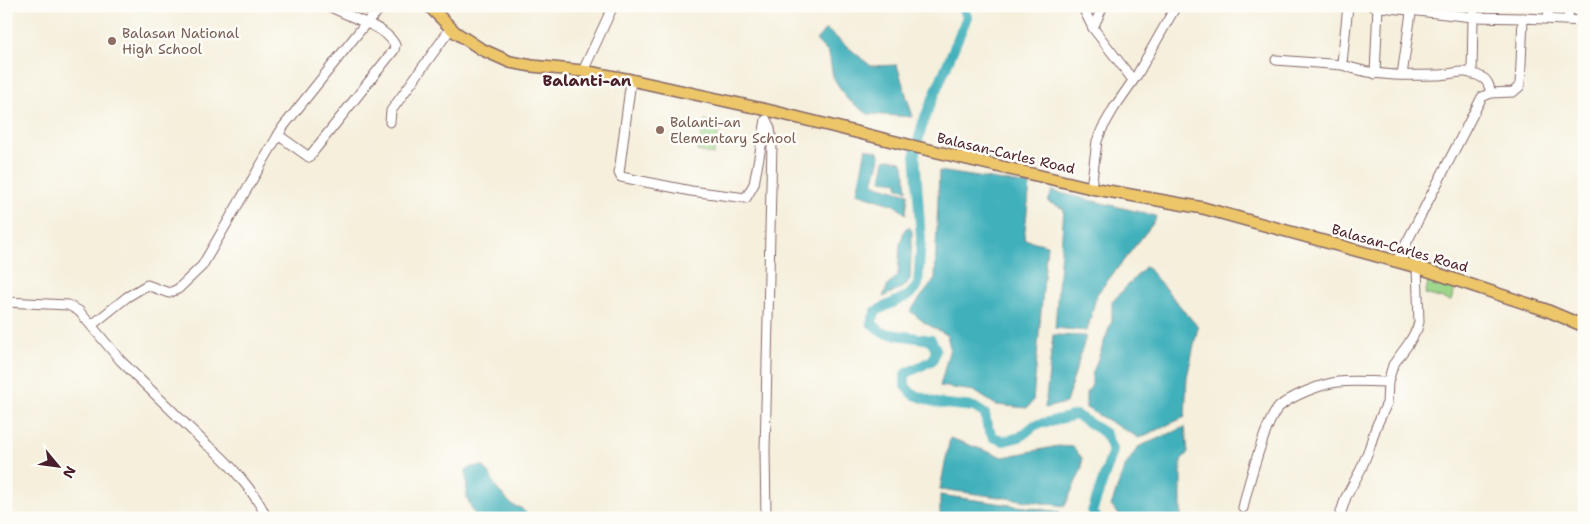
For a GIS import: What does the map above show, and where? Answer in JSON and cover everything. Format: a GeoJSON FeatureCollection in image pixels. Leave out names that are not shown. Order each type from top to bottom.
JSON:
{"type":"FeatureCollection","features":[{"type":"Feature","properties":{"kind":"main road","name":"Balasan-Carles Road"},"geometry":{"type":"LineString","coordinates":[[429,6],[451,28],[481,49],[510,62],[583,71],[631,80],[766,115],[908,145],[1091,188],[1203,208],[1417,267],[1546,310],[1584,326]]}},
{"type":"Feature","properties":{"kind":"street"},"geometry":{"type":"LineString","coordinates":[[278,135],[309,157],[389,57],[396,45],[373,25],[328,6]]}},
{"type":"Feature","properties":{"kind":"street"},"geometry":{"type":"LineString","coordinates":[[92,325],[127,297],[147,285],[168,293],[178,289],[202,266],[278,135],[326,71],[366,23],[383,6]]}},
{"type":"Feature","properties":{"kind":"street"},"geometry":{"type":"LineString","coordinates":[[583,71],[613,6]]}},
{"type":"Feature","properties":{"kind":"street"},"geometry":{"type":"LineString","coordinates":[[1082,6],[1093,28],[1133,80]]}},
{"type":"Feature","properties":{"kind":"street"},"geometry":{"type":"LineString","coordinates":[[1093,28],[1103,6]]}},
{"type":"Feature","properties":{"kind":"street"},"geometry":{"type":"LineString","coordinates":[[1091,188],[1097,141],[1114,108],[1133,80],[1176,6]]}},
{"type":"Feature","properties":{"kind":"street"},"geometry":{"type":"LineString","coordinates":[[1343,66],[1348,6]]}},
{"type":"Feature","properties":{"kind":"street"},"geometry":{"type":"LineString","coordinates":[[1372,6],[1411,8],[1473,17],[1584,21]]}},
{"type":"Feature","properties":{"kind":"street"},"geometry":{"type":"LineString","coordinates":[[1472,74],[1474,6]]}},
{"type":"Feature","properties":{"kind":"street"},"geometry":{"type":"LineString","coordinates":[[1548,19],[1550,6]]}},
{"type":"Feature","properties":{"kind":"street"},"geometry":{"type":"LineString","coordinates":[[1568,19],[1569,6]]}},
{"type":"Feature","properties":{"kind":"street"},"geometry":{"type":"LineString","coordinates":[[1374,74],[1378,7]]}},
{"type":"Feature","properties":{"kind":"street"},"geometry":{"type":"LineString","coordinates":[[1402,74],[1411,8]]}},
{"type":"Feature","properties":{"kind":"street"},"geometry":{"type":"LineString","coordinates":[[1397,261],[1482,97],[1491,93],[1513,92],[1520,86],[1522,18]]}},
{"type":"Feature","properties":{"kind":"street"},"geometry":{"type":"LineString","coordinates":[[390,122],[391,111],[451,28]]}},
{"type":"Feature","properties":{"kind":"street"},"geometry":{"type":"LineString","coordinates":[[1276,60],[1343,66],[1374,74],[1438,75],[1459,71],[1484,78],[1488,82],[1491,93]]}},
{"type":"Feature","properties":{"kind":"street"},"geometry":{"type":"LineString","coordinates":[[631,80],[619,173],[621,178],[691,191],[746,198],[754,184],[766,115]]}},
{"type":"Feature","properties":{"kind":"street"},"geometry":{"type":"LineString","coordinates":[[766,115],[772,143],[765,451],[766,518]]}},
{"type":"Feature","properties":{"kind":"street"},"geometry":{"type":"LineString","coordinates":[[1339,518],[1346,496],[1367,456],[1376,427],[1387,403],[1388,382],[1393,365],[1417,329],[1419,322],[1417,267]]}},
{"type":"Feature","properties":{"kind":"street"},"geometry":{"type":"LineString","coordinates":[[6,302],[68,305],[79,311],[121,361],[200,439],[213,449],[242,480],[263,509],[266,518]]}},
{"type":"Feature","properties":{"kind":"street"},"geometry":{"type":"LineString","coordinates":[[1243,508],[1246,491],[1261,446],[1272,417],[1278,408],[1312,390],[1338,382],[1388,382]]}},
{"type":"Feature","properties":{"kind":"green space"},"geometry":{"type":"Polygon","coordinates":[[[705,120],[721,124],[713,155],[697,151],[705,120]]]}},
{"type":"Feature","properties":{"kind":"green space"},"geometry":{"type":"Polygon","coordinates":[[[1429,280],[1455,287],[1451,301],[1425,294],[1429,280]]]}},
{"type":"Feature","properties":{"kind":"water"},"geometry":{"type":"Polygon","coordinates":[[[826,29],[871,66],[897,65],[913,117],[868,114],[847,99],[833,77],[829,54],[816,40],[826,29]]]}},
{"type":"Feature","properties":{"kind":"water"},"geometry":{"type":"Polygon","coordinates":[[[866,148],[878,152],[880,158],[873,184],[908,194],[906,214],[894,205],[857,193],[866,148]]]}},
{"type":"Feature","properties":{"kind":"water"},"geometry":{"type":"Polygon","coordinates":[[[885,160],[901,161],[904,165],[907,190],[898,188],[898,182],[881,180],[885,160]]]}},
{"type":"Feature","properties":{"kind":"water"},"geometry":{"type":"Polygon","coordinates":[[[939,171],[1030,185],[1024,239],[1047,245],[1033,401],[1027,408],[996,405],[974,391],[940,386],[950,348],[947,335],[925,323],[910,311],[935,279],[939,171]]]}},
{"type":"Feature","properties":{"kind":"water"},"geometry":{"type":"Polygon","coordinates":[[[1052,191],[1156,216],[1155,221],[1097,294],[1087,331],[1055,328],[1064,209],[1048,202],[1052,191]]]}},
{"type":"Feature","properties":{"kind":"water"},"geometry":{"type":"Polygon","coordinates":[[[909,227],[912,231],[910,279],[905,286],[883,297],[888,285],[898,275],[900,244],[905,229],[909,227]]]}},
{"type":"Feature","properties":{"kind":"water"},"geometry":{"type":"Polygon","coordinates":[[[1146,266],[1198,327],[1187,377],[1185,417],[1139,438],[1086,408],[1086,394],[1092,385],[1092,375],[1112,320],[1112,302],[1146,266]]]}},
{"type":"Feature","properties":{"kind":"water"},"geometry":{"type":"Polygon","coordinates":[[[1053,335],[1086,336],[1066,403],[1045,408],[1053,335]]]}},
{"type":"Feature","properties":{"kind":"water"},"geometry":{"type":"Polygon","coordinates":[[[1185,427],[1188,452],[1181,461],[1181,518],[1122,518],[1111,506],[1124,468],[1138,447],[1185,427]]]}},
{"type":"Feature","properties":{"kind":"water"},"geometry":{"type":"Polygon","coordinates":[[[950,438],[1003,457],[1058,446],[1073,447],[1082,458],[1082,468],[1065,506],[940,489],[950,438]]]}},
{"type":"Feature","properties":{"kind":"water"},"geometry":{"type":"Polygon","coordinates":[[[483,466],[497,489],[512,505],[521,508],[531,518],[476,518],[467,498],[466,470],[471,467],[483,466]]]}},
{"type":"Feature","properties":{"kind":"water"},"geometry":{"type":"Polygon","coordinates":[[[940,495],[1060,512],[1059,518],[940,518],[940,495]]]}},
{"type":"Feature","properties":{"kind":"waterway"},"geometry":{"type":"LineString","coordinates":[[963,6],[967,17],[923,122],[915,153],[921,239],[918,285],[909,295],[876,311],[871,323],[883,333],[931,340],[936,349],[933,360],[905,374],[905,386],[912,394],[937,403],[974,407],[985,414],[987,426],[993,437],[1004,441],[1020,437],[1035,425],[1076,415],[1105,433],[1113,451],[1092,512],[1097,518]]}},
{"type":"Feature","properties":{"kind":"place","name":"Balasan National High School"},"geometry":{"type":"Point","coordinates":[112,41]}},
{"type":"Feature","properties":{"kind":"place","name":"Balanti-an Elementary School"},"geometry":{"type":"Point","coordinates":[660,130]}},
{"type":"Feature","properties":{"kind":"district","name":"Balanti-an"},"geometry":{"type":"Point","coordinates":[587,80]}}]}
